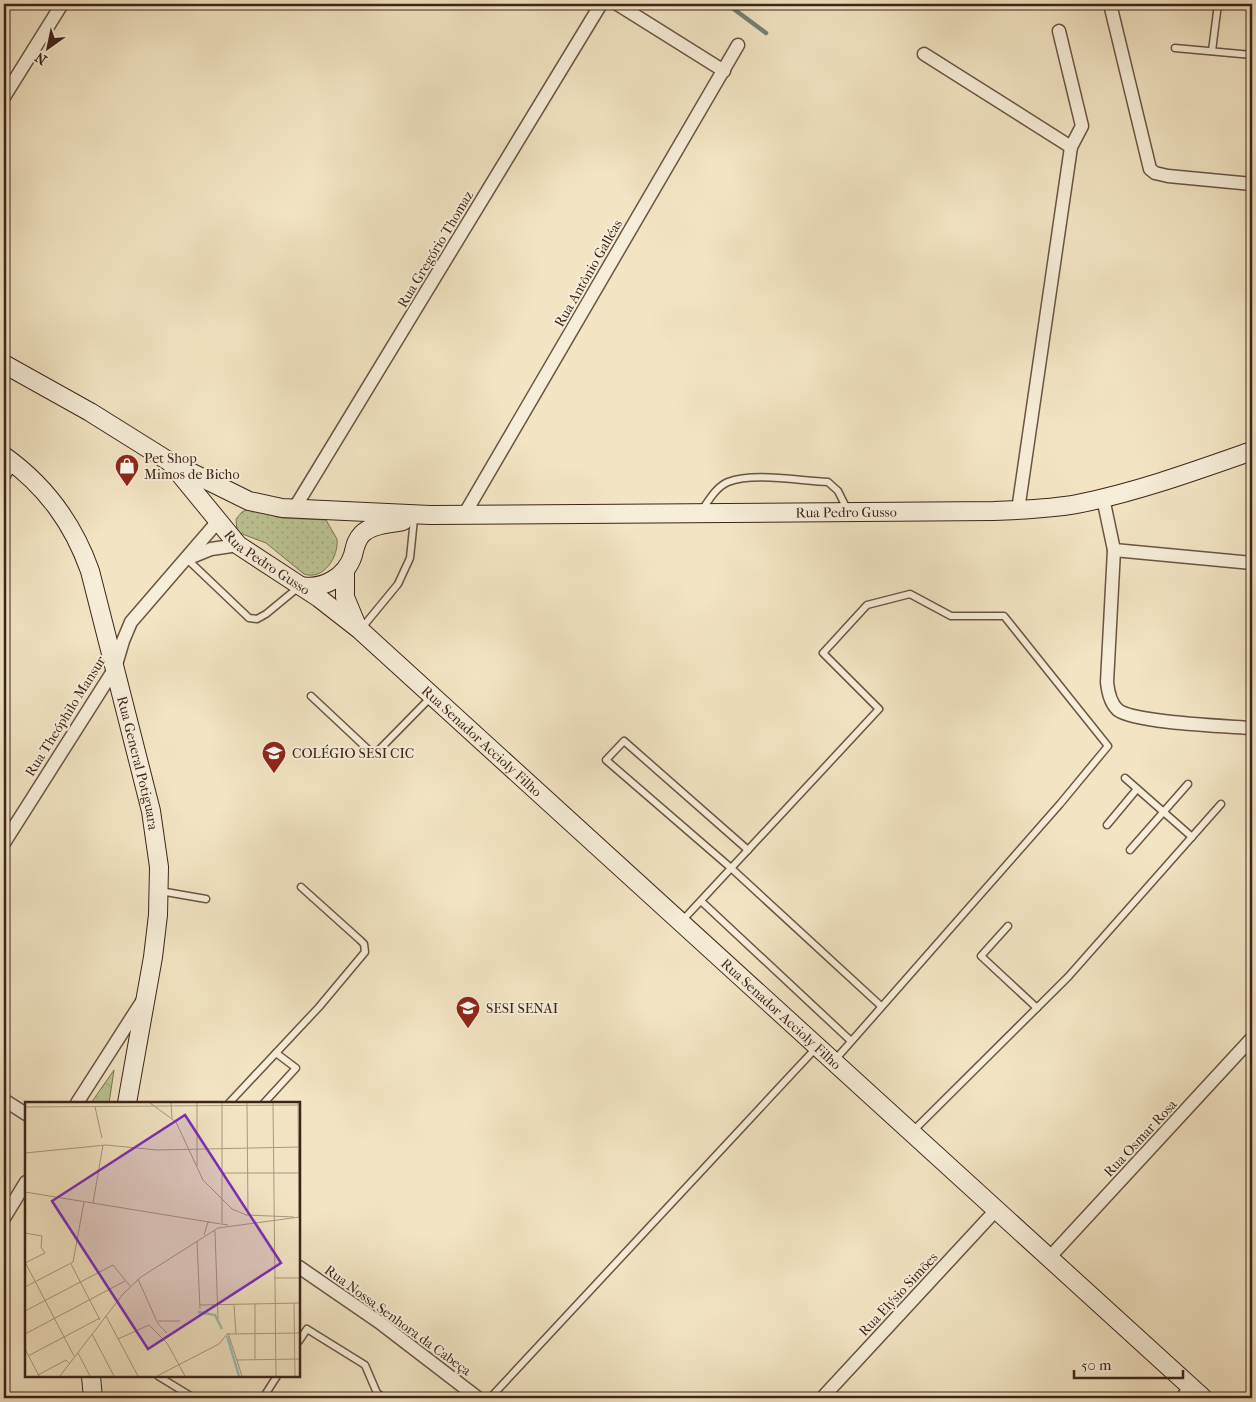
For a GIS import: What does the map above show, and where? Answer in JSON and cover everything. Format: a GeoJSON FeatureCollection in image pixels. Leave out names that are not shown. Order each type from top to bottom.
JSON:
{"type":"FeatureCollection","features":[{"type":"Feature","properties":{"kind":"main road","name":"Rua Pedro Gusso"},"geometry":{"type":"LineString","coordinates":[[4,364],[90,412],[170,462],[238,496],[267,506],[294,510],[342,511],[422,517],[464,515],[1018,510],[1060,507],[1103,498],[1162,482],[1252,451]]}},
{"type":"Feature","properties":{"kind":"main road","name":"Rua Pedro Gusso"},"geometry":{"type":"LineString","coordinates":[[170,462],[238,545],[301,586],[310,587],[328,583],[345,570],[357,540],[368,529],[422,517]]}},
{"type":"Feature","properties":{"kind":"main road","name":"Rua General Potiguara"},"geometry":{"type":"LineString","coordinates":[[7,465],[41,487],[58,506],[82,548],[151,811],[156,838],[159,890],[147,994],[127,1102]]}},
{"type":"Feature","properties":{"kind":"main road"},"geometry":{"type":"LineString","coordinates":[[219,520],[224,504],[238,496]]}},
{"type":"Feature","properties":{"kind":"main road"},"geometry":{"type":"LineString","coordinates":[[342,511],[352,526],[355,536],[354,547]]}},
{"type":"Feature","properties":{"kind":"main road","name":"Rua Senador Accioly Filho"},"geometry":{"type":"LineString","coordinates":[[345,570],[345,597],[352,617],[360,630]]}},
{"type":"Feature","properties":{"kind":"main road","name":"Rua Senador Accioly Filho"},"geometry":{"type":"LineString","coordinates":[[301,586],[360,630],[1049,1258],[1183,1392],[1203,1398]]}},
{"type":"Feature","properties":{"kind":"main road"},"geometry":{"type":"LineString","coordinates":[[91,1377],[93,1398]]}},
{"type":"Feature","properties":{"kind":"street"},"geometry":{"type":"LineString","coordinates":[[4,97],[62,4]]}},
{"type":"Feature","properties":{"kind":"street","name":"Rua Gregório Thomaz"},"geometry":{"type":"LineString","coordinates":[[294,510],[601,4]]}},
{"type":"Feature","properties":{"kind":"street"},"geometry":{"type":"LineString","coordinates":[[617,4],[724,71]]}},
{"type":"Feature","properties":{"kind":"street"},"geometry":{"type":"LineString","coordinates":[[1110,4],[1147,163],[1154,173],[1252,184]]}},
{"type":"Feature","properties":{"kind":"street"},"geometry":{"type":"LineString","coordinates":[[1018,510],[1071,147],[1082,126],[1059,31]]}},
{"type":"Feature","properties":{"kind":"street","name":"Rua Antônio Galléas"},"geometry":{"type":"LineString","coordinates":[[464,515],[738,45]]}},
{"type":"Feature","properties":{"kind":"street"},"geometry":{"type":"LineString","coordinates":[[924,54],[1071,147]]}},
{"type":"Feature","properties":{"kind":"street"},"geometry":{"type":"LineString","coordinates":[[1103,498],[1114,550],[1107,682],[1111,700],[1117,708],[1134,717],[1252,728]]}},
{"type":"Feature","properties":{"kind":"street","name":"Rua Theóphilo Mansur"},"geometry":{"type":"LineString","coordinates":[[4,843],[115,668],[123,640],[131,622],[219,520]]}},
{"type":"Feature","properties":{"kind":"street","name":"Rua Theóphilo Mansur"},"geometry":{"type":"LineString","coordinates":[[187,559],[211,548],[238,545]]}},
{"type":"Feature","properties":{"kind":"street"},"geometry":{"type":"LineString","coordinates":[[1114,550],[1252,563]]}},
{"type":"Feature","properties":{"kind":"street"},"geometry":{"type":"LineString","coordinates":[[78,1102],[147,994]]}},
{"type":"Feature","properties":{"kind":"street","name":"Rua Osmar Rosa"},"geometry":{"type":"LineString","coordinates":[[1049,1258],[1252,1038]]}},
{"type":"Feature","properties":{"kind":"street"},"geometry":{"type":"LineString","coordinates":[[4,1100],[25,1113]]}},
{"type":"Feature","properties":{"kind":"street"},"geometry":{"type":"LineString","coordinates":[[4,1218],[25,1184]]}},
{"type":"Feature","properties":{"kind":"street","name":"Rua Elýsio Simões"},"geometry":{"type":"LineString","coordinates":[[822,1398],[996,1210]]}},
{"type":"Feature","properties":{"kind":"street","name":"Rua Nossa Senhora da Cabeça"},"geometry":{"type":"LineString","coordinates":[[300,1269],[386,1327],[478,1398]]}},
{"type":"Feature","properties":{"kind":"lane"},"geometry":{"type":"LineString","coordinates":[[1212,51],[1218,4]]}},
{"type":"Feature","properties":{"kind":"lane"},"geometry":{"type":"LineString","coordinates":[[1175,48],[1252,55]]}},
{"type":"Feature","properties":{"kind":"lane"},"geometry":{"type":"LineString","coordinates":[[699,513],[715,491],[727,482],[746,478],[828,482],[838,491],[849,512]]}},
{"type":"Feature","properties":{"kind":"lane"},"geometry":{"type":"LineString","coordinates":[[360,630],[398,584],[410,558],[422,517]]}},
{"type":"Feature","properties":{"kind":"lane"},"geometry":{"type":"LineString","coordinates":[[187,559],[249,618],[257,619],[266,614],[301,586]]}},
{"type":"Feature","properties":{"kind":"lane"},"geometry":{"type":"LineString","coordinates":[[681,922],[879,709],[823,653],[867,605],[910,594],[951,616],[1004,616],[1108,746],[1060,804],[833,1062]]}},
{"type":"Feature","properties":{"kind":"lane"},"geometry":{"type":"LineString","coordinates":[[311,696],[374,755],[432,696]]}},
{"type":"Feature","properties":{"kind":"lane"},"geometry":{"type":"LineString","coordinates":[[748,850],[624,741],[606,760],[731,868],[881,1006]]}},
{"type":"Feature","properties":{"kind":"lane"},"geometry":{"type":"LineString","coordinates":[[1124,778],[1192,837]]}},
{"type":"Feature","properties":{"kind":"lane"},"geometry":{"type":"LineString","coordinates":[[1130,850],[1188,784]]}},
{"type":"Feature","properties":{"kind":"lane"},"geometry":{"type":"LineString","coordinates":[[1107,825],[1137,789]]}},
{"type":"Feature","properties":{"kind":"lane"},"geometry":{"type":"LineString","coordinates":[[911,1133],[1068,976],[1221,804]]}},
{"type":"Feature","properties":{"kind":"lane"},"geometry":{"type":"LineString","coordinates":[[230,1102],[319,1007],[365,952],[364,944],[301,887]]}},
{"type":"Feature","properties":{"kind":"lane"},"geometry":{"type":"LineString","coordinates":[[159,890],[206,899]]}},
{"type":"Feature","properties":{"kind":"lane"},"geometry":{"type":"LineString","coordinates":[[700,901],[851,1040]]}},
{"type":"Feature","properties":{"kind":"lane"},"geometry":{"type":"LineString","coordinates":[[1008,926],[981,956],[1037,1008]]}},
{"type":"Feature","properties":{"kind":"lane"},"geometry":{"type":"LineString","coordinates":[[490,1398],[817,1047]]}},
{"type":"Feature","properties":{"kind":"lane"},"geometry":{"type":"LineString","coordinates":[[265,1102],[296,1068],[276,1053]]}},
{"type":"Feature","properties":{"kind":"lane"},"geometry":{"type":"LineString","coordinates":[[300,1340],[307,1329],[365,1365],[376,1393],[384,1398]]}},
{"type":"Feature","properties":{"kind":"lane"},"geometry":{"type":"LineString","coordinates":[[160,1377],[194,1398]]}},
{"type":"Feature","properties":{"kind":"lane"},"geometry":{"type":"LineString","coordinates":[[263,1398],[276,1377]]}},
{"type":"Feature","properties":{"kind":"green space"},"geometry":{"type":"Polygon","coordinates":[[[249,509],[283,518],[326,520],[337,539],[336,553],[329,566],[318,574],[304,574],[266,543],[237,532],[236,519],[242,512],[249,509]]]}},
{"type":"Feature","properties":{"kind":"green space"},"geometry":{"type":"Polygon","coordinates":[[[114,1070],[109,1102],[92,1102],[114,1070]]]}},
{"type":"Feature","properties":{"kind":"waterway"},"geometry":{"type":"LineString","coordinates":[[727,4],[766,33]]}},
{"type":"Feature","properties":{"kind":"place","name":"Pet Shop Mimos de Bicho"},"geometry":{"type":"Point","coordinates":[127,487]}},
{"type":"Feature","properties":{"kind":"place","name":"COLÉGIO SESI CIC"},"geometry":{"type":"Point","coordinates":[274,774]}},
{"type":"Feature","properties":{"kind":"place","name":"SESI SENAI"},"geometry":{"type":"Point","coordinates":[468,1029]}}]}
